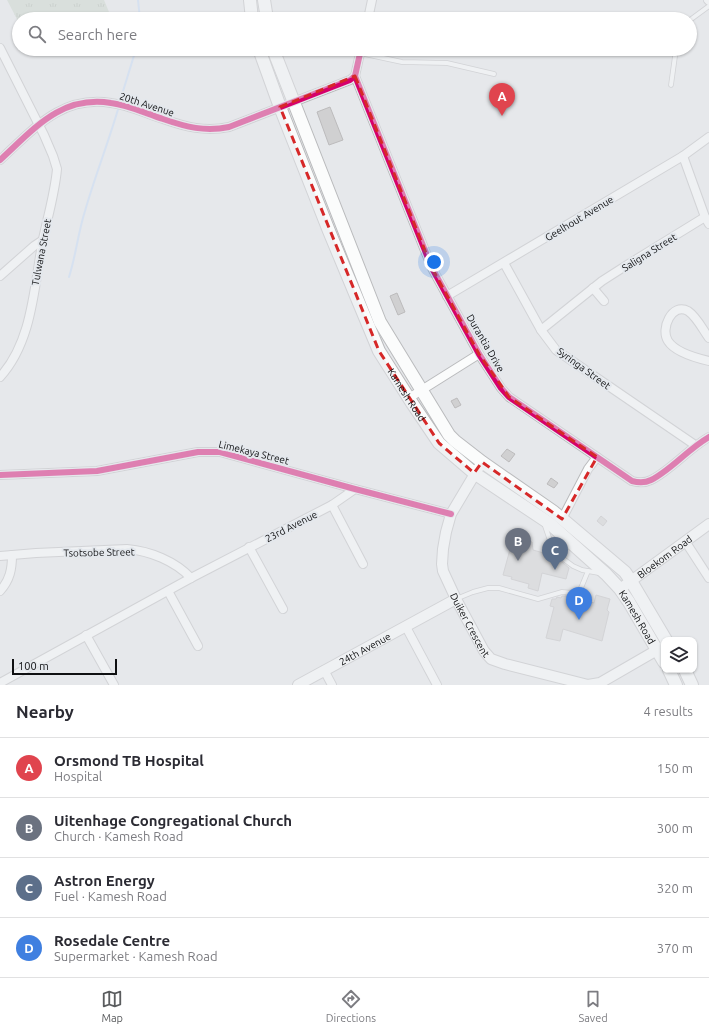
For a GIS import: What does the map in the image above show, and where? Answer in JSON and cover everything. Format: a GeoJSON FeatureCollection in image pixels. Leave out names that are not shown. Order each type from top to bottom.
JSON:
{"type":"FeatureCollection","features":[{"type":"Feature","properties":{"kind":"main road"},"geometry":{"type":"LineString","coordinates":[[250,0],[251,12]]}},
{"type":"Feature","properties":{"kind":"main road"},"geometry":{"type":"LineString","coordinates":[[264,0],[266,12]]}},
{"type":"Feature","properties":{"kind":"main road","name":"Kamesh Road"},"geometry":{"type":"LineString","coordinates":[[262,56],[329,231],[379,351],[439,443],[474,474],[542,519],[606,574],[620,589],[660,647]]}},
{"type":"Feature","properties":{"kind":"main road","name":"Kamesh Road"},"geometry":{"type":"LineString","coordinates":[[276,56],[380,322],[449,435],[454,441],[482,462],[562,519],[625,572],[664,637]]}},
{"type":"Feature","properties":{"kind":"main road"},"geometry":{"type":"LineString","coordinates":[[670,673],[676,685]]}},
{"type":"Feature","properties":{"kind":"main road"},"geometry":{"type":"LineString","coordinates":[[686,673],[692,685]]}},
{"type":"Feature","properties":{"kind":"street"},"geometry":{"type":"LineString","coordinates":[[369,12],[372,0]]}},
{"type":"Feature","properties":{"kind":"street","name":"Tulwana Street"},"geometry":{"type":"LineString","coordinates":[[0,48],[57,166],[57,173],[28,324],[14,358],[0,377]]}},
{"type":"Feature","properties":{"kind":"street"},"geometry":{"type":"LineString","coordinates":[[355,76],[360,56]]}},
{"type":"Feature","properties":{"kind":"street","name":"20th Avenue"},"geometry":{"type":"LineString","coordinates":[[0,160],[38,124],[66,107],[90,101],[115,103],[185,127],[208,130],[229,127],[350,80],[355,76]]}},
{"type":"Feature","properties":{"kind":"street","name":"Durantia Drive"},"geometry":{"type":"LineString","coordinates":[[355,76],[432,268],[479,354],[501,388],[509,397],[632,481],[644,482],[650,480],[662,473],[695,446],[709,437]]}},
{"type":"Feature","properties":{"kind":"street","name":"Geelhout Avenue"},"geometry":{"type":"LineString","coordinates":[[447,296],[683,156],[709,137]]}},
{"type":"Feature","properties":{"kind":"street"},"geometry":{"type":"LineString","coordinates":[[683,156],[707,220]]}},
{"type":"Feature","properties":{"kind":"street","name":"Saligna Street"},"geometry":{"type":"LineString","coordinates":[[541,330],[593,288],[627,265],[707,220]]}},
{"type":"Feature","properties":{"kind":"street"},"geometry":{"type":"LineString","coordinates":[[0,276],[43,240]]}},
{"type":"Feature","properties":{"kind":"street","name":"Syringa Street"},"geometry":{"type":"LineString","coordinates":[[504,263],[541,330],[556,350],[695,446]]}},
{"type":"Feature","properties":{"kind":"street"},"geometry":{"type":"LineString","coordinates":[[593,288],[604,301]]}},
{"type":"Feature","properties":{"kind":"street"},"geometry":{"type":"LineString","coordinates":[[709,338],[688,311],[682,309],[676,310],[667,320],[665,335],[672,346],[690,355],[709,361]]}},
{"type":"Feature","properties":{"kind":"street"},"geometry":{"type":"LineString","coordinates":[[409,398],[479,354]]}},
{"type":"Feature","properties":{"kind":"street","name":"Limekaya Street"},"geometry":{"type":"LineString","coordinates":[[0,474],[104,471],[198,452],[213,451],[452,514]]}},
{"type":"Feature","properties":{"kind":"street"},"geometry":{"type":"LineString","coordinates":[[562,519],[588,469],[597,457]]}},
{"type":"Feature","properties":{"kind":"street","name":"Duiker Crescent"},"geometry":{"type":"LineString","coordinates":[[482,462],[452,514],[446,532],[442,564],[443,571],[456,599],[484,651],[491,659],[566,682],[588,684],[600,683],[660,647]]}},
{"type":"Feature","properties":{"kind":"street","name":"23rd Avenue"},"geometry":{"type":"LineString","coordinates":[[3,683],[168,590],[332,505],[355,489]]}},
{"type":"Feature","properties":{"kind":"street"},"geometry":{"type":"LineString","coordinates":[[332,505],[363,564]]}},
{"type":"Feature","properties":{"kind":"street","name":"Bloekom Road"},"geometry":{"type":"LineString","coordinates":[[620,589],[709,524]]}},
{"type":"Feature","properties":{"kind":"street"},"geometry":{"type":"LineString","coordinates":[[685,541],[709,578]]}},
{"type":"Feature","properties":{"kind":"street"},"geometry":{"type":"LineString","coordinates":[[249,547],[283,609]]}},
{"type":"Feature","properties":{"kind":"street","name":"Tsotsobe Street"},"geometry":{"type":"LineString","coordinates":[[0,556],[127,549],[138,550],[171,562],[180,567],[191,578]]}},
{"type":"Feature","properties":{"kind":"street"},"geometry":{"type":"LineString","coordinates":[[0,591],[9,580],[12,569],[12,555]]}},
{"type":"Feature","properties":{"kind":"street"},"geometry":{"type":"LineString","coordinates":[[168,590],[198,646]]}},
{"type":"Feature","properties":{"kind":"street","name":"24th Avenue"},"geometry":{"type":"LineString","coordinates":[[298,685],[456,599]]}},
{"type":"Feature","properties":{"kind":"street"},"geometry":{"type":"LineString","coordinates":[[406,626],[437,685]]}},
{"type":"Feature","properties":{"kind":"street"},"geometry":{"type":"LineString","coordinates":[[86,635],[114,685]]}},
{"type":"Feature","properties":{"kind":"street"},"geometry":{"type":"LineString","coordinates":[[324,670],[332,685]]}},
{"type":"Feature","properties":{"kind":"lane"},"geometry":{"type":"LineString","coordinates":[[697,15],[709,6]]}},
{"type":"Feature","properties":{"kind":"lane"},"geometry":{"type":"LineString","coordinates":[[380,56],[402,62],[447,63],[494,74]]}},
{"type":"Feature","properties":{"kind":"lane"},"geometry":{"type":"LineString","coordinates":[[671,85],[675,56]]}},
{"type":"Feature","properties":{"kind":"lane"},"geometry":{"type":"LineString","coordinates":[[542,519],[554,552],[573,566],[582,570],[606,574]]}},
{"type":"Feature","properties":{"kind":"lane"},"geometry":{"type":"LineString","coordinates":[[456,599],[488,588],[499,588],[538,599],[562,592],[573,593],[577,592],[581,588],[588,571]]}},
{"type":"Feature","properties":{"kind":"highlighted area"},"geometry":{"type":"Polygon","coordinates":[[[355,76],[432,268],[479,354],[509,397],[597,457],[562,519],[482,462],[474,473],[439,443],[379,351],[280,107],[355,76]]]}},
{"type":"Feature","properties":{"kind":"green space"},"geometry":{"type":"Polygon","coordinates":[[[7,0],[104,0],[109,12],[13,12],[7,0]]]}},
{"type":"Feature","properties":{"kind":"building"},"geometry":{"type":"Polygon","coordinates":[[[330,107],[343,140],[329,145],[317,112],[330,107]]]}},
{"type":"Feature","properties":{"kind":"building"},"geometry":{"type":"Polygon","coordinates":[[[397,293],[405,312],[398,315],[390,296],[397,293]]]}},
{"type":"Feature","properties":{"kind":"building"},"geometry":{"type":"Polygon","coordinates":[[[457,398],[461,405],[455,408],[451,401],[457,398]]]}},
{"type":"Feature","properties":{"kind":"building"},"geometry":{"type":"Polygon","coordinates":[[[507,449],[515,454],[509,462],[501,456],[507,449]]]}},
{"type":"Feature","properties":{"kind":"building"},"geometry":{"type":"Polygon","coordinates":[[[551,478],[558,483],[554,488],[547,484],[551,478]]]}},
{"type":"Feature","properties":{"kind":"building"},"geometry":{"type":"Polygon","coordinates":[[[601,516],[607,521],[603,526],[597,521],[601,516]]]}},
{"type":"Feature","properties":{"kind":"building"},"geometry":{"type":"Polygon","coordinates":[[[516,538],[532,542],[533,550],[547,554],[546,558],[562,562],[569,568],[566,579],[542,573],[538,591],[528,588],[529,584],[503,575],[512,542],[514,543],[516,538]]]}},
{"type":"Feature","properties":{"kind":"building"},"geometry":{"type":"Polygon","coordinates":[[[596,595],[610,599],[607,610],[609,612],[602,641],[563,629],[560,641],[546,638],[554,607],[550,606],[552,599],[556,599],[557,597],[561,598],[562,596],[569,596],[594,603],[596,595]]]}},
{"type":"Feature","properties":{"kind":"waterway"},"geometry":{"type":"LineString","coordinates":[[138,0],[139,12]]}},
{"type":"Feature","properties":{"kind":"waterway"},"geometry":{"type":"LineString","coordinates":[[120,101],[134,56]]}},
{"type":"Feature","properties":{"kind":"waterway"},"geometry":{"type":"LineString","coordinates":[[69,277],[85,211],[119,106]]}},
{"type":"Feature","properties":{"kind":"cycle path"},"geometry":{"type":"LineString","coordinates":[[0,160],[37,126],[63,109],[77,104],[93,102],[118,104],[171,122],[196,128],[212,129],[229,127],[350,80],[355,76],[359,56]]}},
{"type":"Feature","properties":{"kind":"cycle path"},"geometry":{"type":"LineString","coordinates":[[355,76],[432,268],[479,354],[501,388],[509,397],[635,482],[646,482],[658,476],[709,437]]}},
{"type":"Feature","properties":{"kind":"cycle path"},"geometry":{"type":"LineString","coordinates":[[0,475],[97,471],[198,452],[220,452],[451,514]]}},
{"type":"Feature","properties":{"kind":"place","name":"Orsmond TB Hospital"},"geometry":{"type":"Point","coordinates":[502,116]}},
{"type":"Feature","properties":{"kind":"place","name":"Uitenhage Congregational Church"},"geometry":{"type":"Point","coordinates":[518,561]}},
{"type":"Feature","properties":{"kind":"place","name":"Astron Energy"},"geometry":{"type":"Point","coordinates":[555,570]}},
{"type":"Feature","properties":{"kind":"place","name":"Rosedale Centre"},"geometry":{"type":"Point","coordinates":[579,620]}}]}
